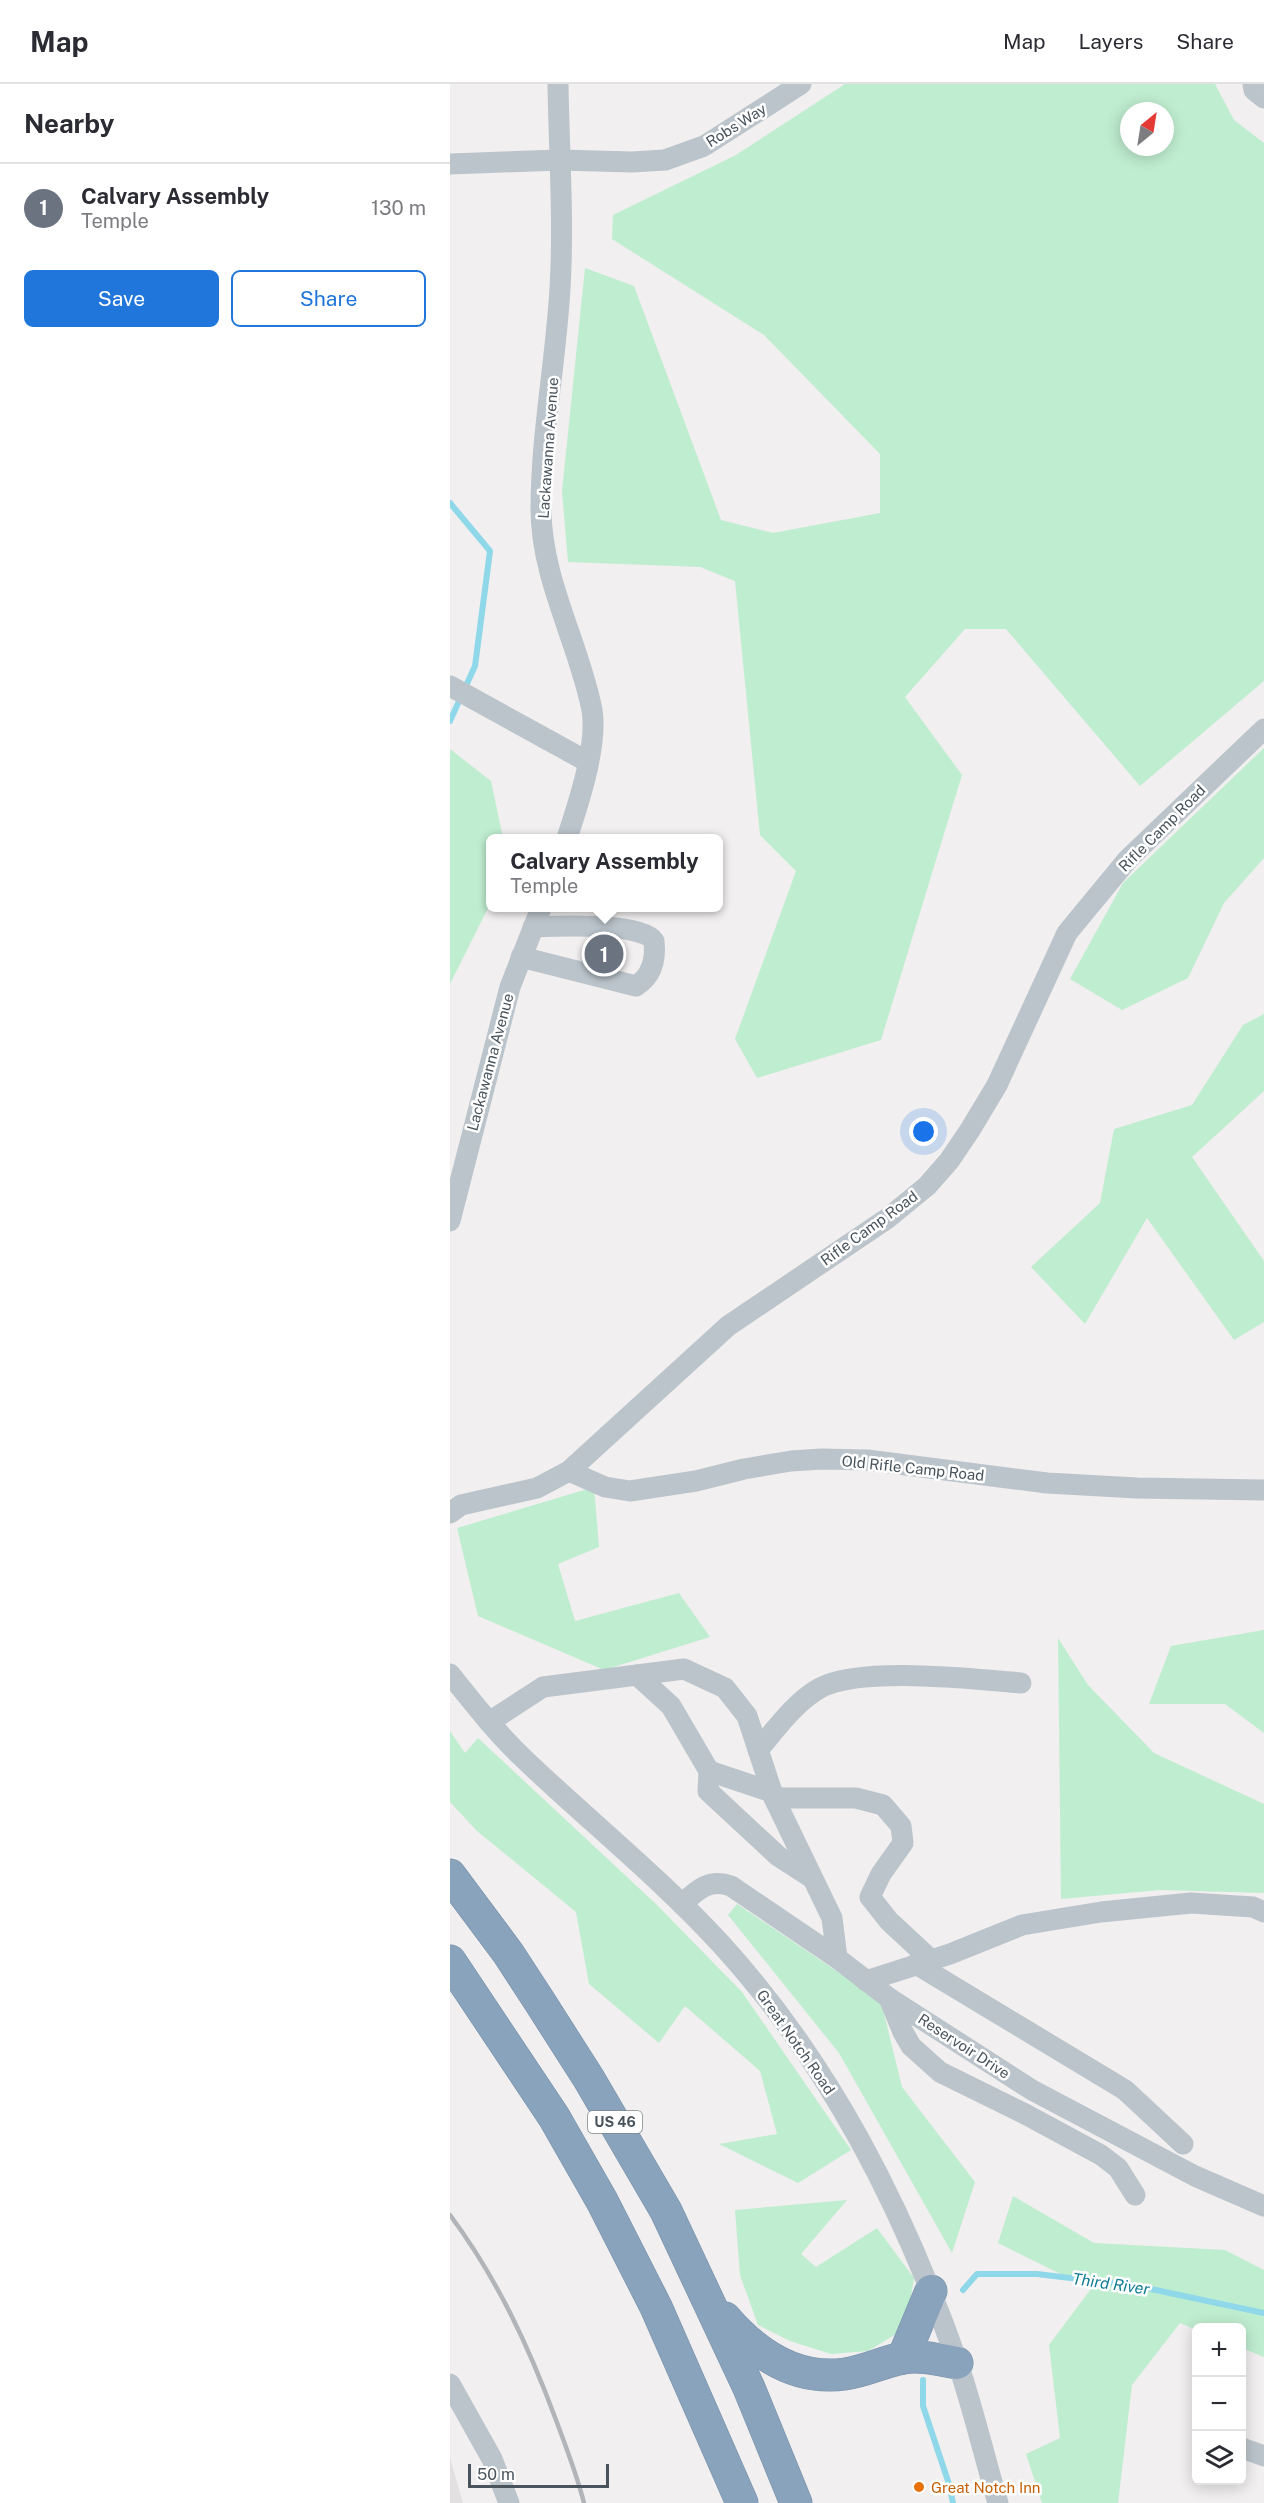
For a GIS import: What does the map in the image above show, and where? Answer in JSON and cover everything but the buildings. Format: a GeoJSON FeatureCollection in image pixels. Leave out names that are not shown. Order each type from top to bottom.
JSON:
{"type":"FeatureCollection","features":[{"type":"Feature","properties":{"kind":"highway","name":"US 46"},"geometry":{"type":"LineString","coordinates":[[450,1875],[508,1953],[589,2079],[666,2211],[749,2388],[796,2503]]}},
{"type":"Feature","properties":{"kind":"highway","name":"US 46"},"geometry":{"type":"LineString","coordinates":[[450,1961],[554,2118],[623,2240],[657,2307],[742,2503]]}},
{"type":"Feature","properties":{"kind":"highway"},"geometry":{"type":"LineString","coordinates":[[450,1989],[509,2048]]}},
{"type":"Feature","properties":{"kind":"highway"},"geometry":{"type":"LineString","coordinates":[[705,2290],[746,2342],[769,2359],[811,2374],[843,2374],[903,2358],[922,2357],[957,2363]]}},
{"type":"Feature","properties":{"kind":"highway"},"geometry":{"type":"LineString","coordinates":[[903,2358],[931,2291]]}},
{"type":"Feature","properties":{"kind":"street","name":"Lackawanna Avenue"},"geometry":{"type":"LineString","coordinates":[[558,84],[560,286],[541,511],[551,579],[569,629],[592,712],[592,736],[588,762],[579,803],[568,834]]}},
{"type":"Feature","properties":{"kind":"street","name":"Robs Way"},"geometry":{"type":"LineString","coordinates":[[450,164],[559,160],[632,162],[664,159],[704,146],[801,84]]}},
{"type":"Feature","properties":{"kind":"street"},"geometry":{"type":"LineString","coordinates":[[450,686],[588,762]]}},
{"type":"Feature","properties":{"kind":"street","name":"Rifle Camp Road"},"geometry":{"type":"LineString","coordinates":[[454,1507],[537,1488],[569,1471],[728,1326],[888,1218],[927,1186],[949,1161],[997,1085],[1067,933],[1128,859],[1264,729]]}},
{"type":"Feature","properties":{"kind":"street","name":"Lackawanna Avenue"},"geometry":{"type":"LineString","coordinates":[[450,1221],[510,987],[537,917]]}},
{"type":"Feature","properties":{"kind":"street"},"geometry":{"type":"LineString","coordinates":[[522,957],[636,986],[645,979],[654,960],[654,941],[646,933],[537,917]]}},
{"type":"Feature","properties":{"kind":"street","name":"Old Rifle Camp Road"},"geometry":{"type":"LineString","coordinates":[[569,1471],[605,1487],[630,1491],[696,1481],[744,1469],[791,1461],[867,1460],[1047,1483],[1137,1488],[1264,1490]]}},
{"type":"Feature","properties":{"kind":"street"},"geometry":{"type":"LineString","coordinates":[[489,1722],[543,1687],[684,1670],[725,1688],[747,1716],[773,1795],[832,1918],[837,1958]]}},
{"type":"Feature","properties":{"kind":"street","name":"Great Notch Road"},"geometry":{"type":"LineString","coordinates":[[450,1674],[489,1722],[522,1757],[682,1904],[757,1987],[823,2078],[848,2118],[888,2192],[931,2291],[957,2363],[998,2503]]}},
{"type":"Feature","properties":{"kind":"street"},"geometry":{"type":"LineString","coordinates":[[637,1675],[671,1706],[709,1771],[708,1791],[778,1857],[813,1879]]}},
{"type":"Feature","properties":{"kind":"street"},"geometry":{"type":"LineString","coordinates":[[758,1750],[802,1702],[830,1684],[901,1676],[1021,1683]]}},
{"type":"Feature","properties":{"kind":"street"},"geometry":{"type":"LineString","coordinates":[[709,1771],[773,1795],[856,1798],[883,1805],[901,1826],[903,1843],[881,1874],[870,1897],[923,1962],[1125,2090],[1183,2144]]}},
{"type":"Feature","properties":{"kind":"street","name":"Reservoir Drive"},"geometry":{"type":"LineString","coordinates":[[682,1904],[701,1887],[724,1883],[837,1958],[889,1998],[1032,2090],[1177,2167],[1264,2206]]}},
{"type":"Feature","properties":{"kind":"street"},"geometry":{"type":"LineString","coordinates":[[866,1981],[1022,1926],[1101,1912],[1191,1903],[1253,1907],[1264,1912]]}},
{"type":"Feature","properties":{"kind":"street"},"geometry":{"type":"LineString","coordinates":[[889,1998],[903,2032],[912,2046],[931,2066],[970,2089],[1027,2115],[1101,2155],[1118,2168],[1135,2195]]}},
{"type":"Feature","properties":{"kind":"street"},"geometry":{"type":"LineString","coordinates":[[450,2384],[492,2459],[508,2503]]}},
{"type":"Feature","properties":{"kind":"street"},"geometry":{"type":"LineString","coordinates":[[1246,2449],[1264,2456]]}},
{"type":"Feature","properties":{"kind":"shaded area"},"geometry":{"type":"Polygon","coordinates":[[[450,2458],[463,2503],[450,2503],[450,2458]]]}},
{"type":"Feature","properties":{"kind":"green space"},"geometry":{"type":"Polygon","coordinates":[[[845,84],[1215,84],[1234,120],[1264,143],[1264,681],[1140,786],[1006,629],[965,629],[905,697],[962,775],[881,1040],[757,1078],[735,1039],[796,871],[760,835],[735,581],[700,567],[568,562],[562,491],[585,268],[634,286],[721,520],[773,533],[880,513],[880,454],[764,335],[612,239],[613,215],[736,155],[845,84]]]}},
{"type":"Feature","properties":{"kind":"green space"},"geometry":{"type":"Polygon","coordinates":[[[1264,748],[1264,858],[1224,903],[1188,978],[1122,1010],[1070,979],[1123,883],[1264,748]]]}},
{"type":"Feature","properties":{"kind":"green space"},"geometry":{"type":"Polygon","coordinates":[[[450,749],[491,781],[502,834],[486,834],[486,912],[450,984],[450,749]]]}},
{"type":"Feature","properties":{"kind":"green space"},"geometry":{"type":"Polygon","coordinates":[[[1264,1014],[1264,1091],[1192,1157],[1264,1261],[1264,1322],[1234,1340],[1147,1218],[1085,1324],[1031,1267],[1100,1203],[1114,1129],[1192,1105],[1243,1025],[1264,1014]]]}},
{"type":"Feature","properties":{"kind":"green space"},"geometry":{"type":"Polygon","coordinates":[[[594,1487],[599,1547],[558,1564],[575,1621],[679,1593],[710,1637],[604,1670],[478,1616],[457,1528],[594,1487]]]}},
{"type":"Feature","properties":{"kind":"green space"},"geometry":{"type":"Polygon","coordinates":[[[1264,1630],[1264,1733],[1225,1704],[1149,1704],[1171,1646],[1264,1630]]]}},
{"type":"Feature","properties":{"kind":"green space"},"geometry":{"type":"Polygon","coordinates":[[[1058,1638],[1088,1685],[1154,1753],[1264,1804],[1264,1893],[1160,1890],[1061,1899],[1058,1638]]]}},
{"type":"Feature","properties":{"kind":"green space"},"geometry":{"type":"Polygon","coordinates":[[[450,1731],[465,1753],[478,1738],[656,1904],[742,1992],[851,2150],[798,2183],[719,2144],[777,2134],[760,2071],[685,2006],[659,2043],[589,1984],[576,1912],[477,1831],[450,1802],[450,1731]]]}},
{"type":"Feature","properties":{"kind":"green space"},"geometry":{"type":"Polygon","coordinates":[[[737,1904],[881,2001],[902,2087],[975,2182],[952,2253],[839,2053],[728,1915],[737,1904]]]}},
{"type":"Feature","properties":{"kind":"green space"},"geometry":{"type":"Polygon","coordinates":[[[1013,2196],[1094,2243],[1225,2250],[1264,2270],[1264,2357],[1246,2350],[1246,2323],[1192,2323],[1192,2328],[1180,2323],[1132,2385],[1118,2503],[1042,2503],[1026,2454],[1060,2438],[1049,2345],[1091,2289],[998,2243],[1013,2196]]]}},
{"type":"Feature","properties":{"kind":"green space"},"geometry":{"type":"Polygon","coordinates":[[[847,2200],[801,2254],[816,2267],[877,2228],[914,2278],[906,2328],[868,2351],[831,2354],[790,2341],[758,2325],[740,2275],[735,2210],[847,2200]]]}},
{"type":"Feature","properties":{"kind":"waterway"},"geometry":{"type":"LineString","coordinates":[[450,503],[490,551],[475,666],[450,721]]}},
{"type":"Feature","properties":{"kind":"waterway","name":"Third River"},"geometry":{"type":"LineString","coordinates":[[963,2290],[977,2274],[1037,2274],[1137,2286],[1264,2313]]}},
{"type":"Feature","properties":{"kind":"waterway","name":"Third River"},"geometry":{"type":"LineString","coordinates":[[923,2380],[923,2406],[953,2503]]}},
{"type":"Feature","properties":{"kind":"railway"},"geometry":{"type":"LineString","coordinates":[[450,2215],[483,2263],[523,2340],[556,2420],[584,2503]]}},
{"type":"Feature","properties":{"kind":"place","name":"Calvary Assembly"},"geometry":{"type":"Point","coordinates":[604,954]}},
{"type":"Feature","properties":{"kind":"place","name":"Great Notch Inn"},"geometry":{"type":"Point","coordinates":[919,2487]}}]}
